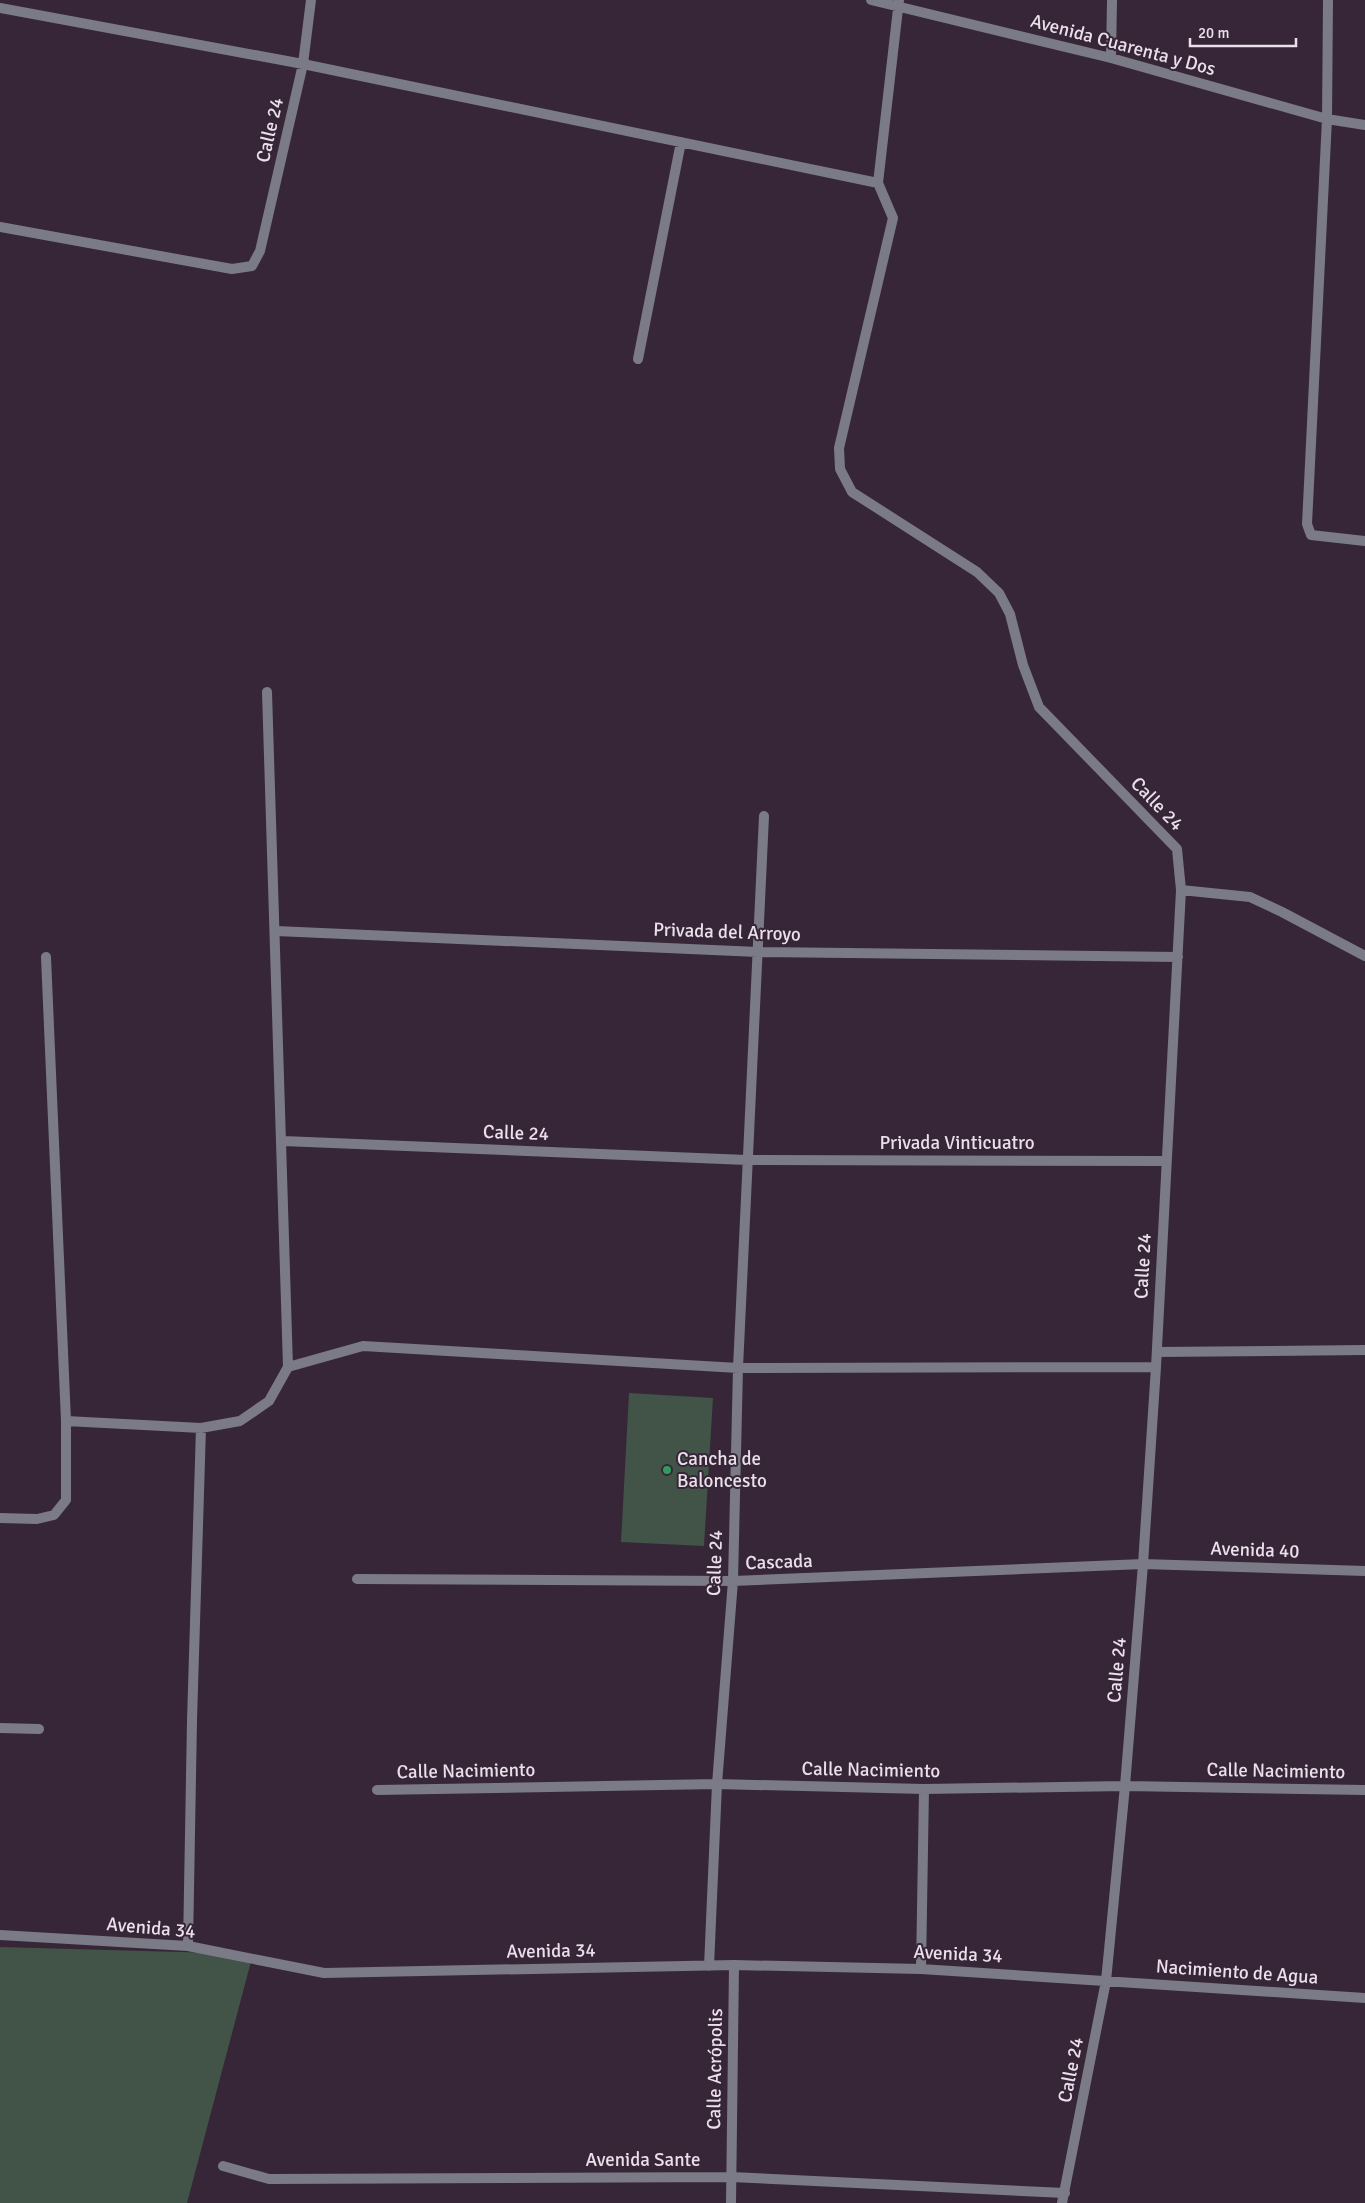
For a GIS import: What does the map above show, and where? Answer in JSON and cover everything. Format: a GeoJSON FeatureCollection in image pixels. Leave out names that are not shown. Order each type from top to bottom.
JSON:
{"type":"FeatureCollection","features":[{"type":"Feature","properties":{"kind":"street","name":"Calle 24"},"geometry":{"type":"LineString","coordinates":[[0,227],[232,269],[252,266],[260,251],[303,64],[311,0]]}},
{"type":"Feature","properties":{"kind":"street","name":"Avenida Cuarenta y Dos"},"geometry":{"type":"LineString","coordinates":[[871,0],[898,3],[1111,58],[1327,119],[1365,125]]}},
{"type":"Feature","properties":{"kind":"street"},"geometry":{"type":"LineString","coordinates":[[1111,58],[1112,0]]}},
{"type":"Feature","properties":{"kind":"street"},"geometry":{"type":"LineString","coordinates":[[1328,0],[1327,119],[1307,524],[1311,536],[1365,541]]}},
{"type":"Feature","properties":{"kind":"street"},"geometry":{"type":"LineString","coordinates":[[0,8],[303,64],[878,183],[898,3]]}},
{"type":"Feature","properties":{"kind":"street"},"geometry":{"type":"LineString","coordinates":[[638,358],[680,142]]}},
{"type":"Feature","properties":{"kind":"street","name":"Calle 24"},"geometry":{"type":"LineString","coordinates":[[878,183],[893,218],[838,448],[840,469],[852,492],[977,572],[999,593],[1010,614],[1023,665],[1039,707],[1177,849],[1182,890],[1157,1352],[1143,1564],[1125,1786],[1106,1981],[1063,2198]]}},
{"type":"Feature","properties":{"kind":"street"},"geometry":{"type":"LineString","coordinates":[[66,1421],[201,1428],[240,1421],[269,1401],[288,1366],[283,1141],[267,692]]}},
{"type":"Feature","properties":{"kind":"street","name":"Calle 24"},"geometry":{"type":"LineString","coordinates":[[710,1966],[717,1784],[733,1581],[738,1368],[764,816]]}},
{"type":"Feature","properties":{"kind":"street"},"geometry":{"type":"LineString","coordinates":[[1182,890],[1250,897],[1365,956]]}},
{"type":"Feature","properties":{"kind":"street","name":"Privada del Arroyo"},"geometry":{"type":"LineString","coordinates":[[276,931],[758,952],[1178,957]]}},
{"type":"Feature","properties":{"kind":"street"},"geometry":{"type":"LineString","coordinates":[[0,1518],[37,1518],[54,1514],[66,1500],[66,1421],[46,957]]}},
{"type":"Feature","properties":{"kind":"street","name":"Calle 24"},"geometry":{"type":"LineString","coordinates":[[283,1141],[747,1160]]}},
{"type":"Feature","properties":{"kind":"street","name":"Privada Vinticuatro"},"geometry":{"type":"LineString","coordinates":[[747,1160],[1166,1161]]}},
{"type":"Feature","properties":{"kind":"street"},"geometry":{"type":"LineString","coordinates":[[288,1366],[363,1346],[738,1368],[1156,1367]]}},
{"type":"Feature","properties":{"kind":"street"},"geometry":{"type":"LineString","coordinates":[[1157,1352],[1365,1350]]}},
{"type":"Feature","properties":{"kind":"street"},"geometry":{"type":"LineString","coordinates":[[188,1946],[192,1720],[201,1428]]}},
{"type":"Feature","properties":{"kind":"street","name":"Avenida 40"},"geometry":{"type":"LineString","coordinates":[[1143,1564],[1365,1571]]}},
{"type":"Feature","properties":{"kind":"street","name":"Cascada"},"geometry":{"type":"LineString","coordinates":[[357,1579],[733,1581],[1143,1564]]}},
{"type":"Feature","properties":{"kind":"street"},"geometry":{"type":"LineString","coordinates":[[0,1728],[39,1729]]}},
{"type":"Feature","properties":{"kind":"street","name":"Calle Nacimiento"},"geometry":{"type":"LineString","coordinates":[[377,1790],[717,1784],[924,1789],[1125,1786],[1365,1790]]}},
{"type":"Feature","properties":{"kind":"street"},"geometry":{"type":"LineString","coordinates":[[921,1969],[924,1789]]}},
{"type":"Feature","properties":{"kind":"street","name":"Avenida 34"},"geometry":{"type":"LineString","coordinates":[[0,1935],[188,1946],[324,1973],[734,1965],[921,1969],[1106,1981]]}},
{"type":"Feature","properties":{"kind":"street","name":"Calle Acrópolis"},"geometry":{"type":"LineString","coordinates":[[731,2203],[734,1965]]}},
{"type":"Feature","properties":{"kind":"street","name":"Nacimiento de Agua"},"geometry":{"type":"LineString","coordinates":[[1106,1981],[1365,1998]]}},
{"type":"Feature","properties":{"kind":"street","name":"Avenida Sante"},"geometry":{"type":"LineString","coordinates":[[223,2166],[269,2179],[731,2177],[1063,2198]]}},
{"type":"Feature","properties":{"kind":"green space","name":"Cancha de Baloncesto"},"geometry":{"type":"Polygon","coordinates":[[[629,1393],[713,1398],[704,1546],[621,1542],[629,1393]]]}},
{"type":"Feature","properties":{"kind":"green space"},"geometry":{"type":"Polygon","coordinates":[[[0,1947],[253,1954],[187,2203],[0,2203],[0,1947]]]}},
{"type":"Feature","properties":{"kind":"place","name":"Cancha de Baloncesto"},"geometry":{"type":"Point","coordinates":[667,1470]}}]}
